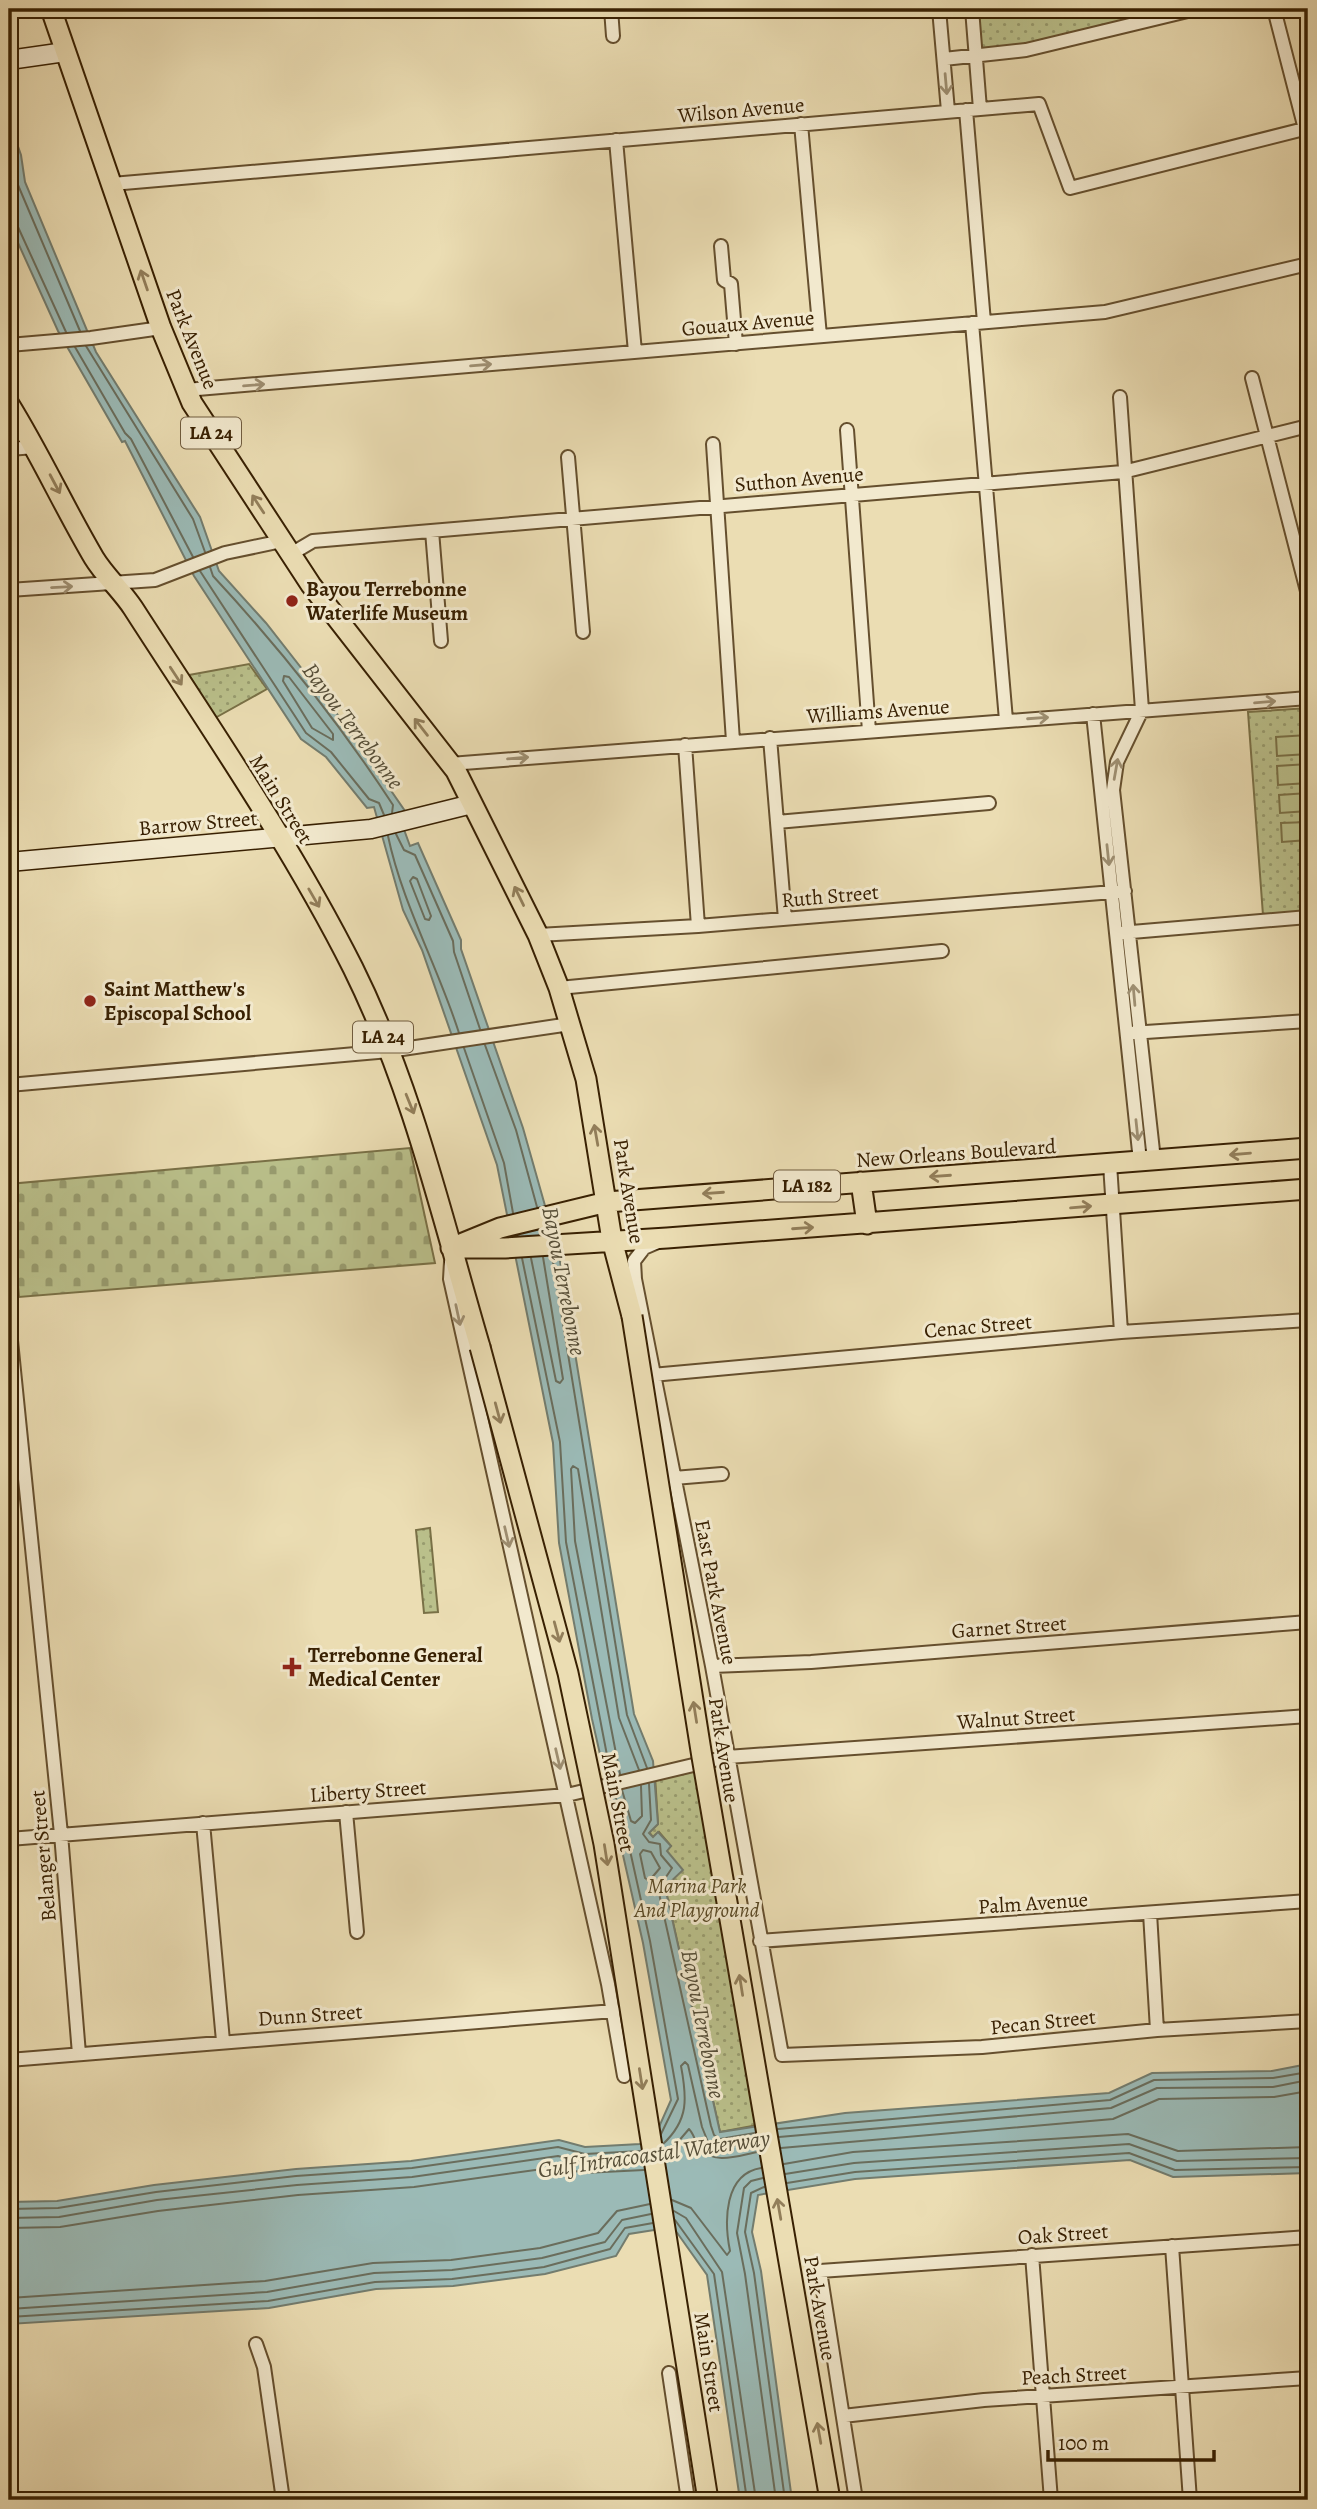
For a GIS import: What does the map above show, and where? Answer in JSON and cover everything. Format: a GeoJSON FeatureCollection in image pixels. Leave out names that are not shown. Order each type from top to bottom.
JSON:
{"type":"FeatureCollection","features":[{"type":"Feature","properties":{"kind":"main road","name":"Park Avenue"},"geometry":{"type":"LineString","coordinates":[[51,9],[160,328],[187,390],[286,548],[450,764],[538,935],[559,988],[586,1079],[612,1240],[632,1316],[702,1757],[830,2500]]}},
{"type":"Feature","properties":{"kind":"main road"},"geometry":{"type":"LineString","coordinates":[[9,60],[65,52]]}},
{"type":"Feature","properties":{"kind":"main road","name":"Main Street"},"geometry":{"type":"LineString","coordinates":[[9,404],[35,446],[96,560],[115,584],[280,840],[353,969],[417,1122],[568,1674],[604,1844],[708,2500]]}},
{"type":"Feature","properties":{"kind":"main road","name":"Barrow Street"},"geometry":{"type":"LineString","coordinates":[[9,862],[280,840],[371,829],[472,804]]}},
{"type":"Feature","properties":{"kind":"main road","name":"New Orleans Boulevard"},"geometry":{"type":"LineString","coordinates":[[607,1202],[1308,1148]]}},
{"type":"Feature","properties":{"kind":"main road"},"geometry":{"type":"LineString","coordinates":[[862,1182],[867,1224]]}},
{"type":"Feature","properties":{"kind":"main road","name":"LA 182"},"geometry":{"type":"LineString","coordinates":[[452,1248],[505,1248],[667,1238],[1308,1189]]}},
{"type":"Feature","properties":{"kind":"main road","name":"LA 182"},"geometry":{"type":"LineString","coordinates":[[452,1248],[500,1228],[607,1202]]}},
{"type":"Feature","properties":{"kind":"street"},"geometry":{"type":"LineString","coordinates":[[611,9],[613,36]]}},
{"type":"Feature","properties":{"kind":"street"},"geometry":{"type":"LineString","coordinates":[[939,9],[948,111]]}},
{"type":"Feature","properties":{"kind":"street"},"geometry":{"type":"LineString","coordinates":[[972,9],[981,109]]}},
{"type":"Feature","properties":{"kind":"street"},"geometry":{"type":"LineString","coordinates":[[944,60],[1067,41],[1196,9]]}},
{"type":"Feature","properties":{"kind":"street"},"geometry":{"type":"LineString","coordinates":[[1274,9],[1307,128]]}},
{"type":"Feature","properties":{"kind":"street","name":"Wilson Avenue"},"geometry":{"type":"LineString","coordinates":[[111,184],[1039,104],[1070,188],[1307,128]]}},
{"type":"Feature","properties":{"kind":"street"},"geometry":{"type":"LineString","coordinates":[[966,110],[985,483],[1006,720]]}},
{"type":"Feature","properties":{"kind":"street"},"geometry":{"type":"LineString","coordinates":[[801,124],[820,337]]}},
{"type":"Feature","properties":{"kind":"street"},"geometry":{"type":"LineString","coordinates":[[616,140],[635,352]]}},
{"type":"Feature","properties":{"kind":"street"},"geometry":{"type":"LineString","coordinates":[[721,246],[724,280],[731,284],[736,344]]}},
{"type":"Feature","properties":{"kind":"street","name":"Gouaux Avenue"},"geometry":{"type":"LineString","coordinates":[[187,390],[1105,312],[1308,264]]}},
{"type":"Feature","properties":{"kind":"street"},"geometry":{"type":"LineString","coordinates":[[9,345],[91,338],[160,328]]}},
{"type":"Feature","properties":{"kind":"street"},"geometry":{"type":"LineString","coordinates":[[1252,378],[1308,595]]}},
{"type":"Feature","properties":{"kind":"street"},"geometry":{"type":"LineString","coordinates":[[1108,798],[1116,762],[1142,710],[1120,397]]}},
{"type":"Feature","properties":{"kind":"street","name":"Suthon Avenue"},"geometry":{"type":"LineString","coordinates":[[9,590],[155,580],[225,553],[286,548],[313,541],[1127,471],[1308,426]]}},
{"type":"Feature","properties":{"kind":"street"},"geometry":{"type":"LineString","coordinates":[[847,430],[869,730]]}},
{"type":"Feature","properties":{"kind":"street"},"geometry":{"type":"LineString","coordinates":[[713,444],[733,741]]}},
{"type":"Feature","properties":{"kind":"street"},"geometry":{"type":"LineString","coordinates":[[9,449],[35,446]]}},
{"type":"Feature","properties":{"kind":"street"},"geometry":{"type":"LineString","coordinates":[[568,457],[583,632]]}},
{"type":"Feature","properties":{"kind":"street"},"geometry":{"type":"LineString","coordinates":[[432,531],[441,641]]}},
{"type":"Feature","properties":{"kind":"street","name":"Williams Avenue"},"geometry":{"type":"LineString","coordinates":[[450,764],[1308,698]]}},
{"type":"Feature","properties":{"kind":"street"},"geometry":{"type":"LineString","coordinates":[[1093,714],[1108,798],[1147,1161]]}},
{"type":"Feature","properties":{"kind":"street"},"geometry":{"type":"LineString","coordinates":[[770,738],[785,919]]}},
{"type":"Feature","properties":{"kind":"street"},"geometry":{"type":"LineString","coordinates":[[685,745],[698,926]]}},
{"type":"Feature","properties":{"kind":"street"},"geometry":{"type":"LineString","coordinates":[[777,822],[989,803]]}},
{"type":"Feature","properties":{"kind":"street","name":"Ruth Street"},"geometry":{"type":"LineString","coordinates":[[538,935],[698,926],[1118,892]]}},
{"type":"Feature","properties":{"kind":"street"},"geometry":{"type":"LineString","coordinates":[[1122,932],[1308,917]]}},
{"type":"Feature","properties":{"kind":"street"},"geometry":{"type":"LineString","coordinates":[[559,988],[942,951]]}},
{"type":"Feature","properties":{"kind":"street"},"geometry":{"type":"LineString","coordinates":[[1132,1033],[1308,1021]]}},
{"type":"Feature","properties":{"kind":"street"},"geometry":{"type":"LineString","coordinates":[[9,1085],[389,1051],[570,1024]]}},
{"type":"Feature","properties":{"kind":"street"},"geometry":{"type":"LineString","coordinates":[[1110,1164],[1121,1332]]}},
{"type":"Feature","properties":{"kind":"street","name":"East Park Avenue"},"geometry":{"type":"LineString","coordinates":[[667,1238],[644,1248],[634,1261],[652,1375],[712,1666],[782,2055]]}},
{"type":"Feature","properties":{"kind":"street","name":"Main Street"},"geometry":{"type":"LineString","coordinates":[[452,1248],[450,1279],[567,1795],[614,2011],[624,2076]]}},
{"type":"Feature","properties":{"kind":"street","name":"Cenac Street"},"geometry":{"type":"LineString","coordinates":[[652,1375],[1121,1332],[1308,1320]]}},
{"type":"Feature","properties":{"kind":"street","name":"Belanger Street"},"geometry":{"type":"LineString","coordinates":[[9,1321],[61,1835],[79,2054]]}},
{"type":"Feature","properties":{"kind":"street"},"geometry":{"type":"LineString","coordinates":[[674,1478],[722,1474]]}},
{"type":"Feature","properties":{"kind":"street","name":"Garnet Street"},"geometry":{"type":"LineString","coordinates":[[712,1666],[811,1662],[1308,1622]]}},
{"type":"Feature","properties":{"kind":"street","name":"Walnut Street"},"geometry":{"type":"LineString","coordinates":[[727,1757],[1308,1716]]}},
{"type":"Feature","properties":{"kind":"street","name":"Liberty Street"},"geometry":{"type":"LineString","coordinates":[[9,1839],[567,1795],[727,1757]]}},
{"type":"Feature","properties":{"kind":"street"},"geometry":{"type":"LineString","coordinates":[[346,1812],[357,1932]]}},
{"type":"Feature","properties":{"kind":"street"},"geometry":{"type":"LineString","coordinates":[[203,1823],[223,2041]]}},
{"type":"Feature","properties":{"kind":"street","name":"Palm Avenue"},"geometry":{"type":"LineString","coordinates":[[760,1941],[1308,1901]]}},
{"type":"Feature","properties":{"kind":"street"},"geometry":{"type":"LineString","coordinates":[[1150,1913],[1157,2030]]}},
{"type":"Feature","properties":{"kind":"street","name":"Dunn Street"},"geometry":{"type":"LineString","coordinates":[[9,2060],[614,2011]]}},
{"type":"Feature","properties":{"kind":"street","name":"Pecan Street"},"geometry":{"type":"LineString","coordinates":[[782,2055],[982,2048],[1157,2030],[1308,2021]]}},
{"type":"Feature","properties":{"kind":"street","name":"Oak Street"},"geometry":{"type":"LineString","coordinates":[[820,2271],[1308,2236]]}},
{"type":"Feature","properties":{"kind":"street"},"geometry":{"type":"LineString","coordinates":[[1172,2246],[1190,2500]]}},
{"type":"Feature","properties":{"kind":"street"},"geometry":{"type":"LineString","coordinates":[[1031,2255],[1051,2500]]}},
{"type":"Feature","properties":{"kind":"street","name":"Park Avenue"},"geometry":{"type":"LineString","coordinates":[[820,2271],[856,2500]]}},
{"type":"Feature","properties":{"kind":"street"},"geometry":{"type":"LineString","coordinates":[[256,2344],[264,2367],[283,2500]]}},
{"type":"Feature","properties":{"kind":"street","name":"Main Street"},"geometry":{"type":"LineString","coordinates":[[669,2373],[688,2500]]}},
{"type":"Feature","properties":{"kind":"street","name":"Peach Street"},"geometry":{"type":"LineString","coordinates":[[843,2416],[886,2409],[1043,2396],[1308,2378]]}},
{"type":"Feature","properties":{"kind":"green space"},"geometry":{"type":"Polygon","coordinates":[[[972,9],[1196,9],[976,56],[972,9]]]}},
{"type":"Feature","properties":{"kind":"green space"},"geometry":{"type":"Polygon","coordinates":[[[249,664],[267,689],[215,718],[189,675],[249,664]]]}},
{"type":"Feature","properties":{"kind":"green space"},"geometry":{"type":"Polygon","coordinates":[[[1308,708],[1308,911],[1263,915],[1248,712],[1308,708]]]}},
{"type":"Feature","properties":{"kind":"green space"},"geometry":{"type":"Polygon","coordinates":[[[1308,735],[1308,754],[1277,756],[1276,737],[1308,735]]]}},
{"type":"Feature","properties":{"kind":"green space"},"geometry":{"type":"Polygon","coordinates":[[[1308,764],[1308,783],[1278,785],[1277,766],[1308,764]]]}},
{"type":"Feature","properties":{"kind":"green space"},"geometry":{"type":"Polygon","coordinates":[[[1308,793],[1308,811],[1280,813],[1279,795],[1308,793]]]}},
{"type":"Feature","properties":{"kind":"green space"},"geometry":{"type":"Polygon","coordinates":[[[1308,822],[1308,840],[1282,842],[1281,823],[1308,822]]]}},
{"type":"Feature","properties":{"kind":"green space"},"geometry":{"type":"Polygon","coordinates":[[[410,1148],[435,1263],[19,1297],[9,1184],[410,1148]]]}},
{"type":"Feature","properties":{"kind":"green space"},"geometry":{"type":"Polygon","coordinates":[[[430,1528],[438,1612],[424,1613],[416,1530],[430,1528]]]}},
{"type":"Feature","properties":{"kind":"green space","name":"Marina Park And Playground"},"geometry":{"type":"Polygon","coordinates":[[[706,1762],[763,2124],[720,2132],[665,1887],[666,1851],[671,1846],[659,1832],[653,1837],[649,1832],[658,1824],[655,1776],[706,1762]]]}},
{"type":"Feature","properties":{"kind":"water","name":"Gulf Intracoastal Waterway"},"geometry":{"type":"Polygon","coordinates":[[[9,121],[21,155],[25,182],[96,352],[200,517],[219,571],[266,623],[345,724],[405,811],[398,813],[410,846],[418,843],[461,940],[461,949],[523,1128],[559,1255],[634,1714],[653,1761],[658,1824],[649,1833],[653,1837],[658,1832],[671,1846],[667,1851],[683,1870],[665,1887],[720,2132],[845,2113],[1109,2093],[1152,2073],[1272,2071],[1308,2064],[1308,2173],[1173,2177],[1130,2160],[855,2179],[758,2195],[752,2232],[761,2271],[792,2500],[740,2500],[707,2275],[673,2227],[629,2234],[616,2256],[545,2274],[453,2286],[376,2289],[269,2308],[9,2324],[9,2202],[57,2201],[154,2185],[296,2169],[411,2161],[559,2140],[585,2147],[640,2144],[659,2127],[671,2100],[643,1943],[592,1719],[559,1543],[553,1443],[497,1165],[422,950],[403,910],[374,807],[367,808],[326,757],[301,739],[194,576],[125,441],[122,442],[58,331],[9,223],[9,121]]]}},
{"type":"Feature","properties":{"kind":"place","name":"Bayou Terrebonne Waterlife Museum"},"geometry":{"type":"Point","coordinates":[292,601]}},
{"type":"Feature","properties":{"kind":"place","name":"Saint Matthew's Episcopal School"},"geometry":{"type":"Point","coordinates":[90,1001]}},
{"type":"Feature","properties":{"kind":"place","name":"Terrebonne General Medical Center"},"geometry":{"type":"Point","coordinates":[292,1667]}},
{"type":"Feature","properties":{"kind":"water label","name":"Bayou Terrebonne"},"geometry":{"type":"Point","coordinates":[353,726]}},
{"type":"Feature","properties":{"kind":"water label","name":"Bayou Terrebonne"},"geometry":{"type":"Point","coordinates":[564,1281]}},
{"type":"Feature","properties":{"kind":"water label","name":"Bayou Terrebonne"},"geometry":{"type":"Point","coordinates":[703,2024]}}]}
